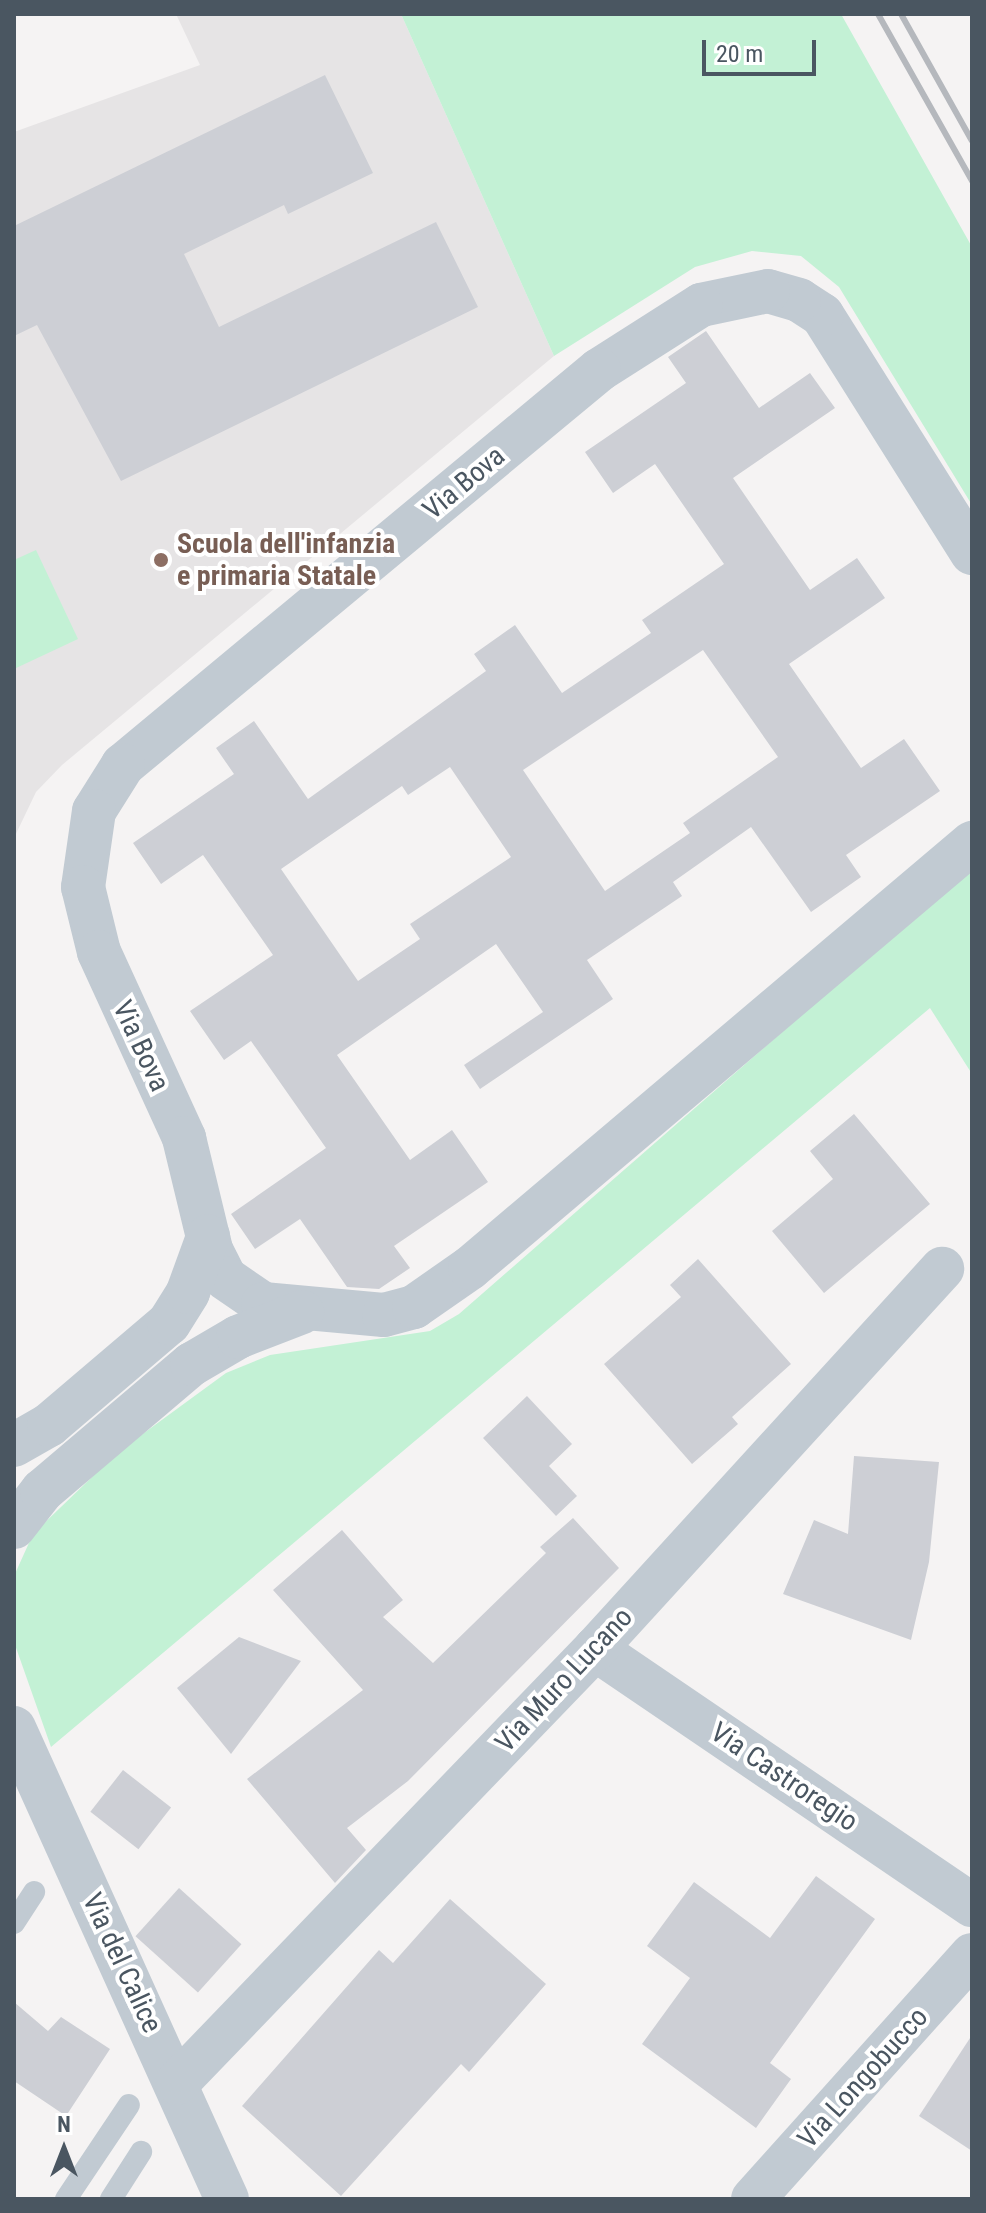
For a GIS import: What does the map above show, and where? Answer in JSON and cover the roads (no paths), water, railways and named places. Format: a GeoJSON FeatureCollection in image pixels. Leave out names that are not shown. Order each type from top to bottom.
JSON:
{"type":"FeatureCollection","features":[{"type":"Feature","properties":{"kind":"street","name":"Via Bova"},"geometry":{"type":"LineString","coordinates":[[972,553],[822,315],[780,293],[731,295],[688,310],[616,357],[144,747],[116,774],[94,811],[85,848],[84,899],[110,979],[188,1147],[208,1237],[218,1266],[242,1295],[302,1312],[384,1315],[427,1300],[972,843]]}},
{"type":"Feature","properties":{"kind":"street"},"geometry":{"type":"LineString","coordinates":[[14,1445],[49,1425],[169,1323],[188,1292],[208,1237]]}},
{"type":"Feature","properties":{"kind":"street","name":"Via Muro Lucano"},"geometry":{"type":"LineString","coordinates":[[177,2083],[595,1649],[942,1269]]}},
{"type":"Feature","properties":{"kind":"street","name":"Via Bova"},"geometry":{"type":"LineString","coordinates":[[14,1527],[28,1498],[192,1364],[238,1337],[302,1312]]}},
{"type":"Feature","properties":{"kind":"street","name":"Via Castroregio"},"geometry":{"type":"LineString","coordinates":[[595,1649],[972,1905]]}},
{"type":"Feature","properties":{"kind":"street","name":"Via del Calice"},"geometry":{"type":"LineString","coordinates":[[14,1728],[227,2199]]}},
{"type":"Feature","properties":{"kind":"street","name":"Via Longobucco"},"geometry":{"type":"LineString","coordinates":[[753,2199],[972,1955]]}},
{"type":"Feature","properties":{"kind":"lane"},"geometry":{"type":"LineString","coordinates":[[14,1923],[34,1892]]}},
{"type":"Feature","properties":{"kind":"lane"},"geometry":{"type":"LineString","coordinates":[[66,2199],[129,2105]]}},
{"type":"Feature","properties":{"kind":"lane"},"geometry":{"type":"LineString","coordinates":[[92,2160],[117,2190],[141,2152]]}},
{"type":"Feature","properties":{"kind":"railway"},"geometry":{"type":"LineString","coordinates":[[878,14],[972,181]]}},
{"type":"Feature","properties":{"kind":"railway"},"geometry":{"type":"LineString","coordinates":[[901,14],[972,141]]}},
{"type":"Feature","properties":{"kind":"place","name":"Scuola dell'infanzia e primaria Statale"},"geometry":{"type":"Point","coordinates":[161,560]}}]}
